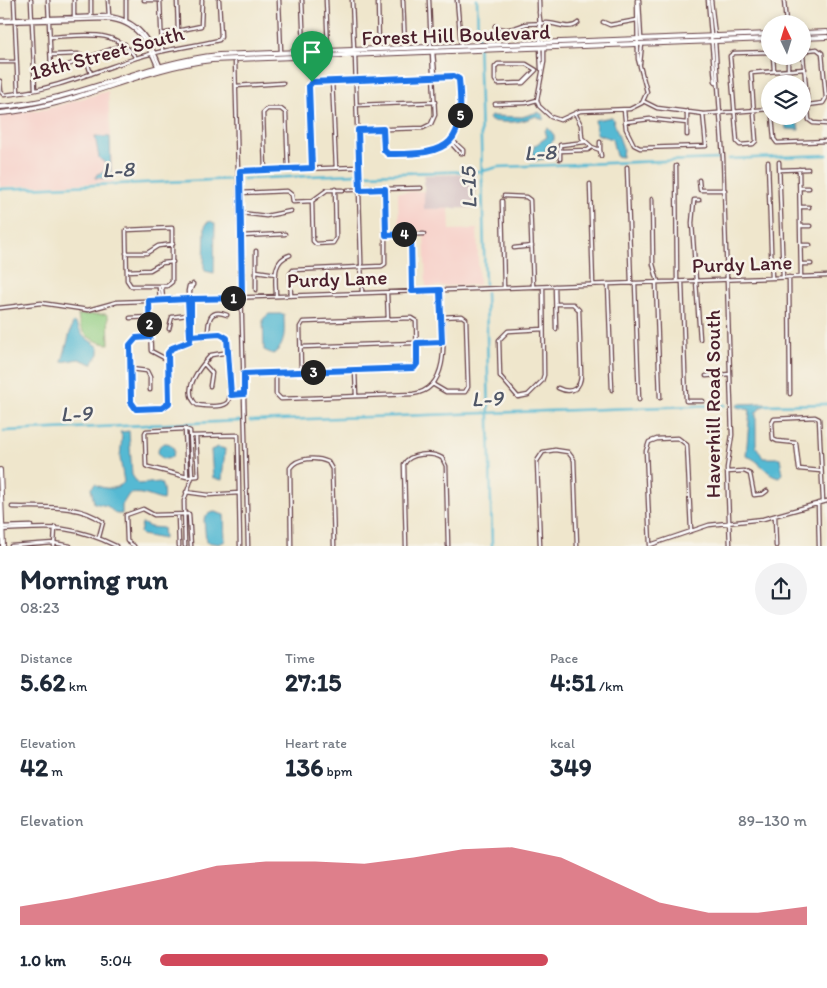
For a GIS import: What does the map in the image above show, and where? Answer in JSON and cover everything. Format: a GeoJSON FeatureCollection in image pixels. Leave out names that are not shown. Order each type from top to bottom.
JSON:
{"type":"FeatureCollection","features":[{"type":"Feature","properties":{"kind":"main road"},"geometry":{"type":"LineString","coordinates":[[811,33],[827,32]]}},
{"type":"Feature","properties":{"kind":"main road","name":"Forest Hill Boulevard"},"geometry":{"type":"LineString","coordinates":[[235,56],[640,41],[761,34]]}},
{"type":"Feature","properties":{"kind":"main road"},"geometry":{"type":"LineString","coordinates":[[811,38],[827,37]]}},
{"type":"Feature","properties":{"kind":"main road","name":"Forest Hill Boulevard"},"geometry":{"type":"LineString","coordinates":[[640,41],[713,42],[761,39]]}},
{"type":"Feature","properties":{"kind":"main road","name":"Forest Hill Boulevard"},"geometry":{"type":"LineString","coordinates":[[0,107],[47,101],[159,67],[235,56],[281,52],[354,51],[405,47],[432,49],[461,45],[474,47]]}},
{"type":"Feature","properties":{"kind":"main road","name":"Forest Hill Boulevard"},"geometry":{"type":"LineString","coordinates":[[0,113],[49,106],[83,97],[159,67]]}},
{"type":"Feature","properties":{"kind":"main road"},"geometry":{"type":"LineString","coordinates":[[83,97],[89,92],[118,79]]}},
{"type":"Feature","properties":{"kind":"main road"},"geometry":{"type":"LineString","coordinates":[[49,106],[80,95],[80,92]]}},
{"type":"Feature","properties":{"kind":"main road"},"geometry":{"type":"LineString","coordinates":[[0,470],[3,546]]}},
{"type":"Feature","properties":{"kind":"street"},"geometry":{"type":"LineString","coordinates":[[14,0],[18,92]]}},
{"type":"Feature","properties":{"kind":"street"},"geometry":{"type":"LineString","coordinates":[[31,0],[35,90]]}},
{"type":"Feature","properties":{"kind":"street"},"geometry":{"type":"LineString","coordinates":[[48,0],[51,69]]}},
{"type":"Feature","properties":{"kind":"street"},"geometry":{"type":"LineString","coordinates":[[74,0],[74,18]]}},
{"type":"Feature","properties":{"kind":"street"},"geometry":{"type":"LineString","coordinates":[[91,0],[91,18]]}},
{"type":"Feature","properties":{"kind":"street"},"geometry":{"type":"LineString","coordinates":[[108,0],[109,18]]}},
{"type":"Feature","properties":{"kind":"street"},"geometry":{"type":"LineString","coordinates":[[126,0],[126,22]]}},
{"type":"Feature","properties":{"kind":"street"},"geometry":{"type":"LineString","coordinates":[[144,0],[160,0],[162,50]]}},
{"type":"Feature","properties":{"kind":"street"},"geometry":{"type":"LineString","coordinates":[[177,0],[178,31]]}},
{"type":"Feature","properties":{"kind":"street"},"geometry":{"type":"LineString","coordinates":[[162,34],[202,25],[202,0]]}},
{"type":"Feature","properties":{"kind":"street","name":"18th Street South"},"geometry":{"type":"LineString","coordinates":[[1,93],[35,90],[91,75],[162,50],[220,39],[219,0]]}},
{"type":"Feature","properties":{"kind":"street"},"geometry":{"type":"LineString","coordinates":[[280,0],[281,52]]}},
{"type":"Feature","properties":{"kind":"street"},"geometry":{"type":"LineString","coordinates":[[302,0],[304,53]]}},
{"type":"Feature","properties":{"kind":"street"},"geometry":{"type":"LineString","coordinates":[[326,0],[328,50]]}},
{"type":"Feature","properties":{"kind":"street"},"geometry":{"type":"LineString","coordinates":[[352,0],[358,130],[362,293]]}},
{"type":"Feature","properties":{"kind":"street"},"geometry":{"type":"LineString","coordinates":[[378,0],[379,48]]}},
{"type":"Feature","properties":{"kind":"street"},"geometry":{"type":"LineString","coordinates":[[403,0],[405,47]]}},
{"type":"Feature","properties":{"kind":"street"},"geometry":{"type":"LineString","coordinates":[[358,130],[428,127],[434,119],[435,65],[432,49],[429,0]]}},
{"type":"Feature","properties":{"kind":"street"},"geometry":{"type":"LineString","coordinates":[[457,0],[461,45]]}},
{"type":"Feature","properties":{"kind":"street"},"geometry":{"type":"LineString","coordinates":[[539,0],[541,68],[537,100],[542,110],[554,119],[560,120],[580,111],[633,109],[643,101],[647,89],[640,64],[638,0]]}},
{"type":"Feature","properties":{"kind":"street","name":"Haverhill Road South"},"geometry":{"type":"LineString","coordinates":[[709,0],[715,81],[717,83],[720,113],[724,190],[732,440],[727,472],[730,546]]}},
{"type":"Feature","properties":{"kind":"street"},"geometry":{"type":"LineString","coordinates":[[784,0],[785,15]]}},
{"type":"Feature","properties":{"kind":"street"},"geometry":{"type":"LineString","coordinates":[[0,21],[109,18],[126,22],[142,34],[159,67]]}},
{"type":"Feature","properties":{"kind":"street"},"geometry":{"type":"LineString","coordinates":[[603,22],[610,26],[639,20]]}},
{"type":"Feature","properties":{"kind":"street"},"geometry":{"type":"LineString","coordinates":[[495,26],[500,29],[510,29],[527,24],[570,27],[578,23]]}},
{"type":"Feature","properties":{"kind":"street"},"geometry":{"type":"LineString","coordinates":[[50,37],[105,36],[125,44],[136,58]]}},
{"type":"Feature","properties":{"kind":"street"},"geometry":{"type":"LineString","coordinates":[[34,72],[51,69],[125,44]]}},
{"type":"Feature","properties":{"kind":"street"},"geometry":{"type":"LineString","coordinates":[[805,75],[804,52],[808,50],[821,51],[826,98],[823,103],[811,105]]}},
{"type":"Feature","properties":{"kind":"street"},"geometry":{"type":"LineString","coordinates":[[761,52],[734,53],[730,56],[734,112],[738,143],[741,145],[753,144],[756,141],[750,74],[755,71],[804,69]]}},
{"type":"Feature","properties":{"kind":"street"},"geometry":{"type":"LineString","coordinates":[[51,55],[78,54],[86,58],[91,75]]}},
{"type":"Feature","properties":{"kind":"street"},"geometry":{"type":"LineString","coordinates":[[235,56],[240,171],[248,546]]}},
{"type":"Feature","properties":{"kind":"street"},"geometry":{"type":"LineString","coordinates":[[0,62],[17,62]]}},
{"type":"Feature","properties":{"kind":"street"},"geometry":{"type":"LineString","coordinates":[[498,64],[528,64],[536,70],[524,82],[511,85],[497,83],[495,80],[495,67],[498,64]]}},
{"type":"Feature","properties":{"kind":"street"},"geometry":{"type":"LineString","coordinates":[[774,65],[774,70]]}},
{"type":"Feature","properties":{"kind":"street"},"geometry":{"type":"LineString","coordinates":[[788,65],[788,70]]}},
{"type":"Feature","properties":{"kind":"street"},"geometry":{"type":"LineString","coordinates":[[312,168],[310,84],[314,81],[454,76],[459,81],[460,119],[457,131],[451,141],[440,149],[427,153],[389,154],[384,150],[383,129]]}},
{"type":"Feature","properties":{"kind":"street"},"geometry":{"type":"LineString","coordinates":[[332,80],[336,168]]}},
{"type":"Feature","properties":{"kind":"street"},"geometry":{"type":"LineString","coordinates":[[0,81],[1,93]]}},
{"type":"Feature","properties":{"kind":"street"},"geometry":{"type":"LineString","coordinates":[[236,86],[283,82]]}},
{"type":"Feature","properties":{"kind":"street"},"geometry":{"type":"LineString","coordinates":[[495,104],[526,104],[537,100]]}},
{"type":"Feature","properties":{"kind":"street"},"geometry":{"type":"LineString","coordinates":[[643,101],[657,108],[703,114],[761,110]]}},
{"type":"Feature","properties":{"kind":"street"},"geometry":{"type":"LineString","coordinates":[[357,105],[435,102]]}},
{"type":"Feature","properties":{"kind":"street"},"geometry":{"type":"LineString","coordinates":[[265,170],[263,112],[267,110],[284,110],[286,113],[288,169]]}},
{"type":"Feature","properties":{"kind":"street"},"geometry":{"type":"LineString","coordinates":[[624,110],[625,122],[633,144],[637,148],[706,146],[703,114]]}},
{"type":"Feature","properties":{"kind":"street"},"geometry":{"type":"LineString","coordinates":[[687,111],[687,135]]}},
{"type":"Feature","properties":{"kind":"street"},"geometry":{"type":"LineString","coordinates":[[575,113],[581,125],[582,138],[592,147],[600,150]]}},
{"type":"Feature","properties":{"kind":"street"},"geometry":{"type":"LineString","coordinates":[[625,122],[650,120],[687,123]]}},
{"type":"Feature","properties":{"kind":"street"},"geometry":{"type":"LineString","coordinates":[[811,122],[827,124]]}},
{"type":"Feature","properties":{"kind":"street"},"geometry":{"type":"LineString","coordinates":[[773,125],[775,140],[778,143],[827,141]]}},
{"type":"Feature","properties":{"kind":"street"},"geometry":{"type":"LineString","coordinates":[[451,141],[463,150],[463,153],[460,153],[451,141]]}},
{"type":"Feature","properties":{"kind":"street"},"geometry":{"type":"LineString","coordinates":[[560,159],[560,144],[585,142]]}},
{"type":"Feature","properties":{"kind":"street"},"geometry":{"type":"LineString","coordinates":[[600,142],[601,156]]}},
{"type":"Feature","properties":{"kind":"street"},"geometry":{"type":"LineString","coordinates":[[560,151],[588,150],[592,147]]}},
{"type":"Feature","properties":{"kind":"street"},"geometry":{"type":"LineString","coordinates":[[768,162],[772,278]]}},
{"type":"Feature","properties":{"kind":"street"},"geometry":{"type":"LineString","coordinates":[[779,162],[783,278]]}},
{"type":"Feature","properties":{"kind":"street"},"geometry":{"type":"LineString","coordinates":[[676,166],[677,282]]}},
{"type":"Feature","properties":{"kind":"street"},"geometry":{"type":"LineString","coordinates":[[240,171],[359,167]]}},
{"type":"Feature","properties":{"kind":"street"},"geometry":{"type":"LineString","coordinates":[[627,167],[638,400]]}},
{"type":"Feature","properties":{"kind":"street"},"geometry":{"type":"LineString","coordinates":[[799,169],[801,277]]}},
{"type":"Feature","properties":{"kind":"street"},"geometry":{"type":"LineString","coordinates":[[779,170],[808,169]]}},
{"type":"Feature","properties":{"kind":"street"},"geometry":{"type":"LineString","coordinates":[[699,180],[700,190],[724,190]]}},
{"type":"Feature","properties":{"kind":"street"},"geometry":{"type":"LineString","coordinates":[[590,184],[593,285]]}},
{"type":"Feature","properties":{"kind":"street"},"geometry":{"type":"LineString","coordinates":[[240,193],[287,191],[292,195],[293,202],[312,201],[322,192],[335,189],[421,188]]}},
{"type":"Feature","properties":{"kind":"street"},"geometry":{"type":"LineString","coordinates":[[800,188],[809,188]]}},
{"type":"Feature","properties":{"kind":"street"},"geometry":{"type":"LineString","coordinates":[[312,201],[313,239],[315,243],[332,243],[335,241],[335,189]]}},
{"type":"Feature","properties":{"kind":"street"},"geometry":{"type":"LineString","coordinates":[[291,296],[290,274],[293,270],[386,264],[385,189]]}},
{"type":"Feature","properties":{"kind":"street"},"geometry":{"type":"LineString","coordinates":[[504,196],[526,197],[530,200],[534,287]]}},
{"type":"Feature","properties":{"kind":"street"},"geometry":{"type":"LineString","coordinates":[[652,198],[653,264],[657,282],[660,398]]}},
{"type":"Feature","properties":{"kind":"street"},"geometry":{"type":"LineString","coordinates":[[699,200],[694,200],[692,223],[700,340]]}},
{"type":"Feature","properties":{"kind":"street"},"geometry":{"type":"LineString","coordinates":[[502,201],[504,288]]}},
{"type":"Feature","properties":{"kind":"street"},"geometry":{"type":"LineString","coordinates":[[800,207],[809,207]]}},
{"type":"Feature","properties":{"kind":"street"},"geometry":{"type":"LineString","coordinates":[[241,213],[267,216],[291,211]]}},
{"type":"Feature","properties":{"kind":"street"},"geometry":{"type":"LineString","coordinates":[[801,226],[810,226]]}},
{"type":"Feature","properties":{"kind":"street"},"geometry":{"type":"LineString","coordinates":[[170,227],[172,229],[173,244],[173,281],[168,286],[132,286],[127,281],[127,230],[170,227]]}},
{"type":"Feature","properties":{"kind":"street"},"geometry":{"type":"LineString","coordinates":[[241,236],[285,234]]}},
{"type":"Feature","properties":{"kind":"street"},"geometry":{"type":"LineString","coordinates":[[411,234],[412,291]]}},
{"type":"Feature","properties":{"kind":"street"},"geometry":{"type":"LineString","coordinates":[[386,235],[424,234]]}},
{"type":"Feature","properties":{"kind":"street"},"geometry":{"type":"LineString","coordinates":[[126,254],[147,253],[158,246],[173,244]]}},
{"type":"Feature","properties":{"kind":"street"},"geometry":{"type":"LineString","coordinates":[[801,245],[810,245]]}},
{"type":"Feature","properties":{"kind":"street"},"geometry":{"type":"LineString","coordinates":[[514,248],[532,246]]}},
{"type":"Feature","properties":{"kind":"street"},"geometry":{"type":"LineString","coordinates":[[256,252],[256,290]]}},
{"type":"Feature","properties":{"kind":"street"},"geometry":{"type":"LineString","coordinates":[[276,296],[276,274],[279,261],[290,255]]}},
{"type":"Feature","properties":{"kind":"street"},"geometry":{"type":"LineString","coordinates":[[126,271],[150,270],[162,263],[174,262]]}},
{"type":"Feature","properties":{"kind":"street"},"geometry":{"type":"LineString","coordinates":[[802,264],[811,264]]}},
{"type":"Feature","properties":{"kind":"street"},"geometry":{"type":"LineString","coordinates":[[256,271],[276,274]]}},
{"type":"Feature","properties":{"kind":"street","name":"Purdy Lane"},"geometry":{"type":"LineString","coordinates":[[0,308],[42,303],[88,310],[115,302],[827,276]]}},
{"type":"Feature","properties":{"kind":"street"},"geometry":{"type":"LineString","coordinates":[[789,278],[790,394]]}},
{"type":"Feature","properties":{"kind":"street"},"geometry":{"type":"LineString","coordinates":[[682,282],[686,401],[703,402]]}},
{"type":"Feature","properties":{"kind":"street"},"geometry":{"type":"LineString","coordinates":[[150,337],[136,338],[131,342],[130,369],[133,406],[140,410],[162,408],[169,402],[168,360],[171,349],[190,341],[188,289],[193,284]]}},
{"type":"Feature","properties":{"kind":"street"},"geometry":{"type":"LineString","coordinates":[[608,284],[612,390]]}},
{"type":"Feature","properties":{"kind":"street"},"geometry":{"type":"LineString","coordinates":[[161,286],[161,301]]}},
{"type":"Feature","properties":{"kind":"street"},"geometry":{"type":"LineString","coordinates":[[555,286],[556,328]]}},
{"type":"Feature","properties":{"kind":"street"},"geometry":{"type":"LineString","coordinates":[[543,287],[543,330],[543,378],[528,395],[518,397],[500,376],[499,340],[508,331],[543,330]]}},
{"type":"Feature","properties":{"kind":"street"},"geometry":{"type":"LineString","coordinates":[[276,373],[276,394],[280,398],[416,394],[434,384],[442,367],[440,290]]}},
{"type":"Feature","properties":{"kind":"street"},"geometry":{"type":"LineString","coordinates":[[387,292],[388,319]]}},
{"type":"Feature","properties":{"kind":"street"},"geometry":{"type":"LineString","coordinates":[[189,299],[187,315],[190,336]]}},
{"type":"Feature","properties":{"kind":"street"},"geometry":{"type":"LineString","coordinates":[[149,301],[152,352],[168,360]]}},
{"type":"Feature","properties":{"kind":"street"},"geometry":{"type":"LineString","coordinates":[[556,304],[573,304],[579,310],[581,374],[581,383],[578,388],[571,390],[558,388]]}},
{"type":"Feature","properties":{"kind":"street"},"geometry":{"type":"LineString","coordinates":[[208,335],[208,320],[210,316],[218,312],[227,315]]}},
{"type":"Feature","properties":{"kind":"street"},"geometry":{"type":"LineString","coordinates":[[168,329],[172,317],[187,315]]}},
{"type":"Feature","properties":{"kind":"street"},"geometry":{"type":"LineString","coordinates":[[130,318],[149,317]]}},
{"type":"Feature","properties":{"kind":"street"},"geometry":{"type":"LineString","coordinates":[[434,384],[446,392],[464,392],[468,390],[467,320],[464,317],[441,317]]}},
{"type":"Feature","properties":{"kind":"street"},"geometry":{"type":"LineString","coordinates":[[244,374],[276,373],[412,368],[416,366],[416,322],[414,318],[302,322],[300,327],[301,372]]}},
{"type":"Feature","properties":{"kind":"street"},"geometry":{"type":"LineString","coordinates":[[190,336],[226,337],[229,352],[231,395],[228,402],[222,405],[199,406],[193,402],[192,381],[204,363],[214,353],[229,352]]}},
{"type":"Feature","properties":{"kind":"street"},"geometry":{"type":"LineString","coordinates":[[300,347],[442,342]]}},
{"type":"Feature","properties":{"kind":"street"},"geometry":{"type":"LineString","coordinates":[[204,363],[212,372],[210,386]]}},
{"type":"Feature","properties":{"kind":"street"},"geometry":{"type":"LineString","coordinates":[[130,369],[147,371],[150,376],[150,390]]}},
{"type":"Feature","properties":{"kind":"street"},"geometry":{"type":"LineString","coordinates":[[355,370],[356,396]]}},
{"type":"Feature","properties":{"kind":"street"},"geometry":{"type":"LineString","coordinates":[[706,376],[730,374]]}},
{"type":"Feature","properties":{"kind":"street"},"geometry":{"type":"LineString","coordinates":[[231,395],[244,394]]}},
{"type":"Feature","properties":{"kind":"street"},"geometry":{"type":"LineString","coordinates":[[692,530],[687,446],[680,439],[665,438],[652,440],[646,449],[649,545],[670,540],[692,530],[775,516],[825,501],[821,471],[820,422],[818,418],[774,419],[772,423],[773,439],[796,443],[799,469],[821,471]]}},
{"type":"Feature","properties":{"kind":"street"},"geometry":{"type":"LineString","coordinates":[[185,429],[187,477]]}},
{"type":"Feature","properties":{"kind":"street"},"geometry":{"type":"LineString","coordinates":[[185,545],[184,514],[186,492],[192,477],[190,431],[185,429],[145,431],[146,464],[148,467],[187,477],[192,477],[198,476],[196,436]]}},
{"type":"Feature","properties":{"kind":"street"},"geometry":{"type":"LineString","coordinates":[[190,436],[238,435],[240,546]]}},
{"type":"Feature","properties":{"kind":"street"},"geometry":{"type":"LineString","coordinates":[[540,546],[537,461],[543,452],[555,450],[568,452],[574,460],[577,546]]}},
{"type":"Feature","properties":{"kind":"street"},"geometry":{"type":"LineString","coordinates":[[406,546],[404,465],[410,457],[437,455],[445,463],[448,546]]}},
{"type":"Feature","properties":{"kind":"street"},"geometry":{"type":"LineString","coordinates":[[291,546],[290,469],[296,461],[311,460],[324,460],[332,468],[334,546]]}},
{"type":"Feature","properties":{"kind":"street"},"geometry":{"type":"LineString","coordinates":[[727,472],[744,471],[750,474],[754,495],[763,494],[767,491]]}},
{"type":"Feature","properties":{"kind":"street"},"geometry":{"type":"LineString","coordinates":[[186,492],[208,495],[239,493]]}},
{"type":"Feature","properties":{"kind":"street"},"geometry":{"type":"LineString","coordinates":[[818,502],[820,546]]}},
{"type":"Feature","properties":{"kind":"street"},"geometry":{"type":"LineString","coordinates":[[12,507],[75,510],[103,522],[99,537]]}},
{"type":"Feature","properties":{"kind":"street"},"geometry":{"type":"LineString","coordinates":[[134,546],[127,541],[128,513],[143,509],[154,515],[184,514],[190,516],[191,545],[179,545],[178,515]]}},
{"type":"Feature","properties":{"kind":"street"},"geometry":{"type":"LineString","coordinates":[[775,516],[776,546]]}},
{"type":"Feature","properties":{"kind":"street"},"geometry":{"type":"LineString","coordinates":[[54,544],[56,526]]}},
{"type":"Feature","properties":{"kind":"street"},"geometry":{"type":"LineString","coordinates":[[1,528],[56,526],[79,530],[99,537],[116,546]]}},
{"type":"Feature","properties":{"kind":"street"},"geometry":{"type":"LineString","coordinates":[[11,546],[54,544],[70,546]]}},
{"type":"Feature","properties":{"kind":"shaded area"},"geometry":{"type":"Polygon","coordinates":[[[108,91],[113,182],[0,187],[0,115],[46,109],[108,91]]]}},
{"type":"Feature","properties":{"kind":"shaded area"},"geometry":{"type":"Polygon","coordinates":[[[475,174],[476,208],[424,209],[424,175],[475,174]]]}},
{"type":"Feature","properties":{"kind":"shaded area"},"geometry":{"type":"Polygon","coordinates":[[[424,191],[424,209],[449,208],[450,230],[477,229],[479,285],[426,287],[424,231],[399,231],[398,192],[424,191]]]}},
{"type":"Feature","properties":{"kind":"green space"},"geometry":{"type":"Polygon","coordinates":[[[106,314],[108,316],[109,344],[88,336],[81,327],[78,315],[106,314]]]}},
{"type":"Feature","properties":{"kind":"water"},"geometry":{"type":"Polygon","coordinates":[[[538,112],[543,115],[543,120],[536,116],[525,120],[509,122],[491,121],[489,118],[491,116],[522,117],[538,112]]]}},
{"type":"Feature","properties":{"kind":"water"},"geometry":{"type":"Polygon","coordinates":[[[612,117],[623,148],[622,157],[616,156],[612,139],[597,134],[595,120],[612,117]]]}},
{"type":"Feature","properties":{"kind":"water"},"geometry":{"type":"Polygon","coordinates":[[[785,125],[798,125],[799,130],[786,129],[785,125]]]}},
{"type":"Feature","properties":{"kind":"water"},"geometry":{"type":"Polygon","coordinates":[[[548,128],[554,135],[554,140],[545,149],[548,158],[533,161],[534,146],[547,137],[545,130],[548,128]]]}},
{"type":"Feature","properties":{"kind":"water"},"geometry":{"type":"Polygon","coordinates":[[[95,136],[110,137],[111,175],[109,178],[95,178],[97,174],[104,172],[106,164],[99,158],[95,136]]]}},
{"type":"Feature","properties":{"kind":"water"},"geometry":{"type":"Polygon","coordinates":[[[211,221],[215,224],[214,273],[205,271],[204,267],[205,227],[206,223],[211,221]]]}},
{"type":"Feature","properties":{"kind":"water"},"geometry":{"type":"Polygon","coordinates":[[[269,314],[284,314],[283,342],[273,354],[264,350],[263,319],[269,314]]]}},
{"type":"Feature","properties":{"kind":"water"},"geometry":{"type":"Polygon","coordinates":[[[73,322],[77,325],[83,336],[99,347],[99,354],[92,364],[79,359],[62,362],[73,322]]]}},
{"type":"Feature","properties":{"kind":"water"},"geometry":{"type":"Polygon","coordinates":[[[765,403],[765,406],[761,407],[756,413],[756,446],[763,458],[780,458],[783,474],[780,477],[771,474],[755,460],[746,456],[750,410],[737,407],[738,404],[765,403]]]}},
{"type":"Feature","properties":{"kind":"water"},"geometry":{"type":"Polygon","coordinates":[[[129,431],[132,475],[138,484],[160,482],[164,493],[163,500],[143,494],[129,494],[122,505],[122,514],[116,514],[107,506],[94,503],[91,488],[95,484],[114,488],[124,482],[120,458],[122,436],[120,432],[129,431]]]}},
{"type":"Feature","properties":{"kind":"water"},"geometry":{"type":"Polygon","coordinates":[[[166,443],[174,451],[166,459],[158,451],[166,443]]]}},
{"type":"Feature","properties":{"kind":"water"},"geometry":{"type":"Polygon","coordinates":[[[218,447],[225,449],[222,480],[213,478],[211,450],[218,447]]]}},
{"type":"Feature","properties":{"kind":"water"},"geometry":{"type":"Polygon","coordinates":[[[215,512],[224,515],[225,541],[219,544],[206,542],[204,519],[209,513],[215,512]]]}},
{"type":"Feature","properties":{"kind":"water"},"geometry":{"type":"Polygon","coordinates":[[[142,523],[150,527],[163,528],[164,539],[142,535],[140,533],[142,523]]]}},
{"type":"Feature","properties":{"kind":"waterway","name":"L-15"},"geometry":{"type":"LineString","coordinates":[[477,0],[485,284]]}},
{"type":"Feature","properties":{"kind":"waterway","name":"L-8"},"geometry":{"type":"LineString","coordinates":[[729,159],[827,155]]}},
{"type":"Feature","properties":{"kind":"waterway","name":"L-8"},"geometry":{"type":"LineString","coordinates":[[363,174],[483,171],[498,167],[719,159]]}},
{"type":"Feature","properties":{"kind":"waterway","name":"L-8"},"geometry":{"type":"LineString","coordinates":[[243,179],[356,174]]}},
{"type":"Feature","properties":{"kind":"waterway","name":"L-8"},"geometry":{"type":"LineString","coordinates":[[0,189],[236,179]]}},
{"type":"Feature","properties":{"kind":"waterway","name":"L-15"},"geometry":{"type":"LineString","coordinates":[[486,293],[492,546]]}},
{"type":"Feature","properties":{"kind":"waterway","name":"L-9"},"geometry":{"type":"LineString","coordinates":[[763,405],[827,404]]}},
{"type":"Feature","properties":{"kind":"waterway","name":"L-9"},"geometry":{"type":"LineString","coordinates":[[250,421],[725,405]]}},
{"type":"Feature","properties":{"kind":"waterway","name":"L-9"},"geometry":{"type":"LineString","coordinates":[[4,431],[240,421]]}},
{"type":"Feature","properties":{"kind":"route"},"geometry":{"type":"LineString","coordinates":[[312,82],[309,86],[312,168],[240,171],[242,298],[191,299],[191,332],[190,336],[190,341],[172,348],[168,353],[169,403],[162,408],[136,409],[131,402],[130,345],[136,338],[150,337],[149,301],[188,299],[187,315],[190,336],[220,334],[227,338],[229,345],[231,395],[244,394],[244,374],[414,368],[417,364],[417,343],[442,342],[440,290],[412,291],[411,234],[386,235],[385,189],[360,190],[358,130],[383,129],[384,150],[388,154],[427,153],[440,149],[451,140],[459,126],[459,79],[454,76],[312,82]]}}]}
